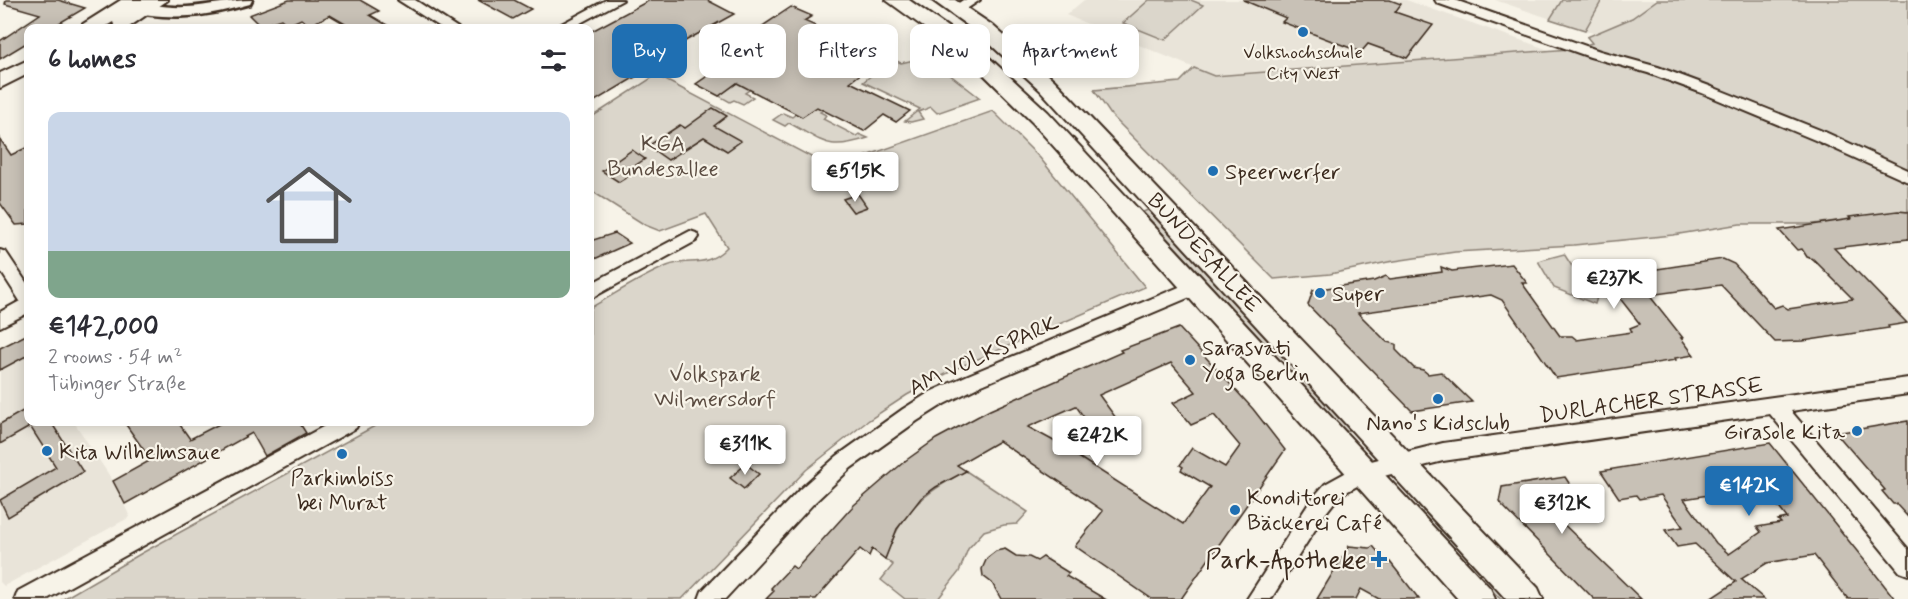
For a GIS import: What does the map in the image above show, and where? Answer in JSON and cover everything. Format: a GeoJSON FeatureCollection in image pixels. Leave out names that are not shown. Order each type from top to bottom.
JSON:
{"type":"FeatureCollection","features":[{"type":"Feature","properties":{"kind":"main road","name":"BUNDESALLEE"},"geometry":{"type":"LineString","coordinates":[[895,1],[925,19],[976,56],[1014,90],[1479,599]]}},
{"type":"Feature","properties":{"kind":"main road","name":"BUNDESALLEE"},"geometry":{"type":"LineString","coordinates":[[958,3],[1047,85],[1527,599]]}},
{"type":"Feature","properties":{"kind":"main road"},"geometry":{"type":"LineString","coordinates":[[98,24],[140,4]]}},
{"type":"Feature","properties":{"kind":"main road"},"geometry":{"type":"LineString","coordinates":[[119,24],[140,4]]}},
{"type":"Feature","properties":{"kind":"main road"},"geometry":{"type":"LineString","coordinates":[[0,82],[24,68]]}},
{"type":"Feature","properties":{"kind":"main road"},"geometry":{"type":"LineString","coordinates":[[0,96],[24,83]]}},
{"type":"Feature","properties":{"kind":"street"},"geometry":{"type":"LineString","coordinates":[[140,4],[174,14],[198,13],[244,0]]}},
{"type":"Feature","properties":{"kind":"street"},"geometry":{"type":"LineString","coordinates":[[405,0],[444,24]]}},
{"type":"Feature","properties":{"kind":"street"},"geometry":{"type":"LineString","coordinates":[[569,24],[616,0]]}},
{"type":"Feature","properties":{"kind":"street"},"geometry":{"type":"LineString","coordinates":[[1442,0],[1707,90],[1820,136],[1908,177]]}},
{"type":"Feature","properties":{"kind":"street"},"geometry":{"type":"LineString","coordinates":[[594,290],[690,237]]}},
{"type":"Feature","properties":{"kind":"street"},"geometry":{"type":"LineString","coordinates":[[1,259],[24,292]]}},
{"type":"Feature","properties":{"kind":"street","name":"AM VOLKSPARK"},"geometry":{"type":"LineString","coordinates":[[710,599],[807,496],[844,462],[910,415],[937,398],[975,380],[1196,287]]}},
{"type":"Feature","properties":{"kind":"street"},"geometry":{"type":"LineString","coordinates":[[0,320],[24,307]]}},
{"type":"Feature","properties":{"kind":"street","name":"DURLACHER STRASSE"},"geometry":{"type":"LineString","coordinates":[[1258,599],[1318,507],[1332,490],[1363,472],[1443,453],[1908,386]]}},
{"type":"Feature","properties":{"kind":"street"},"geometry":{"type":"LineString","coordinates":[[1774,405],[1908,565]]}},
{"type":"Feature","properties":{"kind":"street"},"geometry":{"type":"LineString","coordinates":[[26,599],[342,426]]}},
{"type":"Feature","properties":{"kind":"shaded area","name":"Volkshochschule City West"},"geometry":{"type":"Polygon","coordinates":[[[1084,0],[1406,0],[1549,50],[1214,76],[1139,45],[1139,24],[1088,24],[1066,15],[1084,0]]]}},
{"type":"Feature","properties":{"kind":"shaded area"},"geometry":{"type":"Polygon","coordinates":[[[1495,0],[1657,0],[1632,18],[1596,34],[1495,0]]]}},
{"type":"Feature","properties":{"kind":"shaded area","name":"Kita Wilhelmsaue"},"geometry":{"type":"Polygon","coordinates":[[[24,357],[24,426],[77,426],[113,481],[130,517],[4,586],[0,582],[0,370],[24,357]]]}},
{"type":"Feature","properties":{"kind":"green space"},"geometry":{"type":"Polygon","coordinates":[[[1149,0],[1191,0],[1203,5],[1165,40],[1139,29],[1139,24],[1123,23],[1149,0]]]}},
{"type":"Feature","properties":{"kind":"green space"},"geometry":{"type":"Polygon","coordinates":[[[1562,0],[1602,0],[1585,30],[1550,19],[1562,0]]]}},
{"type":"Feature","properties":{"kind":"green space"},"geometry":{"type":"Polygon","coordinates":[[[1657,0],[1908,0],[1908,212],[1850,217],[1851,219],[1814,224],[1740,224],[1673,235],[1574,245],[1455,252],[1330,274],[1274,279],[1111,115],[1094,90],[1180,82],[1194,68],[1214,76],[1570,49],[1592,43],[1587,37],[1632,18],[1657,0]]]}},
{"type":"Feature","properties":{"kind":"green space"},"geometry":{"type":"Polygon","coordinates":[[[910,61],[910,78],[954,78],[980,98],[937,113],[931,107],[918,112],[923,119],[905,121],[920,109],[863,82],[868,78],[898,78],[898,62],[910,61]]]}},
{"type":"Feature","properties":{"kind":"green space","name":"Volkspark Wilmersdorf"},"geometry":{"type":"Polygon","coordinates":[[[651,78],[662,78],[832,168],[993,111],[1040,158],[1145,287],[957,368],[907,395],[869,420],[806,470],[682,599],[63,599],[142,553],[375,426],[594,426],[594,306],[657,270],[675,264],[704,261],[719,254],[727,247],[706,214],[660,231],[645,225],[594,193],[594,115],[651,78]]]}},
{"type":"Feature","properties":{"kind":"green space"},"geometry":{"type":"Polygon","coordinates":[[[743,79],[755,86],[745,93],[753,97],[743,104],[734,100],[730,102],[707,89],[711,86],[724,92],[743,79]]]}},
{"type":"Feature","properties":{"kind":"green space"},"geometry":{"type":"Polygon","coordinates":[[[817,107],[826,115],[823,119],[856,136],[859,134],[868,138],[834,144],[819,140],[789,123],[785,126],[773,120],[783,113],[792,117],[796,114],[802,117],[817,107]]]}},
{"type":"Feature","properties":{"kind":"green space"},"geometry":{"type":"Polygon","coordinates":[[[1148,210],[1352,430],[1345,431],[1143,212],[1148,210]]]}},
{"type":"Feature","properties":{"kind":"green space"},"geometry":{"type":"Polygon","coordinates":[[[1564,254],[1577,274],[1599,290],[1595,304],[1554,288],[1538,261],[1564,254]]]}},
{"type":"Feature","properties":{"kind":"green space"},"geometry":{"type":"Polygon","coordinates":[[[966,471],[1028,512],[1017,524],[984,531],[968,549],[959,572],[938,599],[905,599],[881,580],[893,565],[885,559],[891,543],[906,516],[925,496],[966,471]]]}},
{"type":"Feature","properties":{"kind":"green space"},"geometry":{"type":"Polygon","coordinates":[[[1425,510],[1508,599],[1500,599],[1421,513],[1425,510]]]}},
{"type":"Feature","properties":{"kind":"building"},"geometry":{"type":"Polygon","coordinates":[[[6,0],[58,0],[85,8],[58,24],[25,24],[40,14],[5,4],[6,0]]]}},
{"type":"Feature","properties":{"kind":"building"},"geometry":{"type":"Polygon","coordinates":[[[289,0],[360,0],[379,11],[370,15],[385,24],[345,24],[330,15],[312,24],[301,19],[287,24],[281,19],[258,24],[249,15],[289,0]]]}},
{"type":"Feature","properties":{"kind":"building"},"geometry":{"type":"Polygon","coordinates":[[[478,0],[514,0],[531,9],[513,19],[478,0]]]}},
{"type":"Feature","properties":{"kind":"building"},"geometry":{"type":"Polygon","coordinates":[[[650,0],[707,0],[734,14],[716,24],[699,24],[699,33],[687,40],[687,24],[612,24],[612,78],[634,78],[594,102],[594,30],[650,0]]]}},
{"type":"Feature","properties":{"kind":"building"},"geometry":{"type":"Polygon","coordinates":[[[1243,0],[1390,0],[1401,4],[1395,12],[1433,25],[1407,58],[1368,44],[1361,52],[1282,22],[1286,18],[1243,0]]]}},
{"type":"Feature","properties":{"kind":"building"},"geometry":{"type":"Polygon","coordinates":[[[791,7],[812,16],[804,21],[811,24],[798,24],[798,78],[855,78],[850,82],[910,111],[896,122],[884,115],[864,131],[817,107],[802,117],[737,83],[719,96],[696,84],[705,78],[786,78],[786,24],[766,24],[791,7]]]}},
{"type":"Feature","properties":{"kind":"building"},"geometry":{"type":"Polygon","coordinates":[[[24,25],[24,44],[0,59],[0,41],[24,25]]]}},
{"type":"Feature","properties":{"kind":"building"},"geometry":{"type":"Polygon","coordinates":[[[713,108],[727,116],[714,126],[741,141],[727,151],[704,137],[668,160],[648,146],[680,125],[685,128],[713,108]]]}},
{"type":"Feature","properties":{"kind":"building"},"geometry":{"type":"Polygon","coordinates":[[[0,139],[11,155],[24,149],[24,224],[16,225],[0,203],[0,139]]]}},
{"type":"Feature","properties":{"kind":"building"},"geometry":{"type":"Polygon","coordinates":[[[632,150],[645,159],[630,169],[635,172],[619,182],[602,171],[632,150]]]}},
{"type":"Feature","properties":{"kind":"building"},"geometry":{"type":"Polygon","coordinates":[[[858,194],[867,207],[853,212],[843,199],[858,194]]]}},
{"type":"Feature","properties":{"kind":"building"},"geometry":{"type":"Polygon","coordinates":[[[1898,211],[1908,212],[1908,239],[1834,248],[1907,323],[1888,326],[1889,328],[1803,341],[1775,342],[1721,285],[1649,295],[1694,355],[1675,358],[1676,360],[1556,378],[1502,300],[1491,295],[1358,313],[1387,342],[1396,344],[1396,350],[1414,368],[1428,374],[1441,372],[1472,402],[1412,411],[1308,305],[1313,290],[1374,281],[1386,276],[1390,279],[1442,272],[1441,267],[1452,271],[1512,264],[1527,283],[1522,283],[1560,336],[1572,336],[1577,340],[1632,332],[1630,328],[1640,324],[1604,278],[1633,272],[1631,267],[1644,271],[1723,259],[1734,264],[1774,308],[1782,305],[1788,309],[1853,299],[1813,259],[1807,257],[1802,249],[1797,250],[1779,230],[1851,219],[1849,217],[1898,211]]]}},
{"type":"Feature","properties":{"kind":"building"},"geometry":{"type":"Polygon","coordinates":[[[615,233],[630,243],[594,259],[594,240],[615,233]]]}},
{"type":"Feature","properties":{"kind":"building"},"geometry":{"type":"Polygon","coordinates":[[[1179,328],[1253,409],[1285,450],[1181,599],[1152,599],[1075,546],[1103,511],[999,441],[957,465],[966,471],[921,498],[897,529],[885,559],[872,549],[869,556],[860,549],[816,599],[766,599],[774,591],[771,588],[792,566],[796,569],[854,505],[905,461],[936,439],[990,410],[1122,352],[1120,350],[1179,328]],[[1171,363],[1099,395],[1116,418],[1113,420],[1115,423],[1098,431],[1096,428],[1092,429],[1076,406],[1028,427],[1183,524],[1210,487],[1181,470],[1183,467],[1180,465],[1192,448],[1225,467],[1240,446],[1214,415],[1191,425],[1173,403],[1196,392],[1171,363]]]}},
{"type":"Feature","properties":{"kind":"building"},"geometry":{"type":"Polygon","coordinates":[[[24,336],[24,357],[0,370],[0,348],[24,336]]]}},
{"type":"Feature","properties":{"kind":"building"},"geometry":{"type":"Polygon","coordinates":[[[24,410],[24,426],[28,428],[0,444],[0,424],[24,410]]]}},
{"type":"Feature","properties":{"kind":"building"},"geometry":{"type":"Polygon","coordinates":[[[1908,421],[1908,517],[1896,504],[1893,504],[1882,491],[1885,490],[1836,433],[1908,421]]]}},
{"type":"Feature","properties":{"kind":"building"},"geometry":{"type":"Polygon","coordinates":[[[30,426],[54,426],[83,472],[8,517],[0,500],[56,467],[30,426]]]}},
{"type":"Feature","properties":{"kind":"building"},"geometry":{"type":"Polygon","coordinates":[[[127,426],[181,426],[190,439],[215,426],[302,426],[306,433],[265,456],[252,433],[125,504],[113,481],[151,460],[127,426]]]}},
{"type":"Feature","properties":{"kind":"building"},"geometry":{"type":"Polygon","coordinates":[[[1770,443],[1895,599],[1848,599],[1814,555],[1767,563],[1741,579],[1764,599],[1710,599],[1736,582],[1695,544],[1677,547],[1665,530],[1683,527],[1661,495],[1639,499],[1636,495],[1619,498],[1601,471],[1770,443]],[[1762,486],[1684,499],[1716,543],[1729,554],[1761,532],[1757,527],[1781,523],[1778,520],[1787,518],[1762,486]]]}},
{"type":"Feature","properties":{"kind":"building"},"geometry":{"type":"Polygon","coordinates":[[[746,464],[759,474],[744,489],[730,478],[746,464]]]}},
{"type":"Feature","properties":{"kind":"building"},"geometry":{"type":"Polygon","coordinates":[[[1565,477],[1584,506],[1550,511],[1641,599],[1594,599],[1499,502],[1502,487],[1565,477]]]}},
{"type":"Feature","properties":{"kind":"building"},"geometry":{"type":"Polygon","coordinates":[[[1349,546],[1370,548],[1373,546],[1388,564],[1390,562],[1419,599],[1379,599],[1361,589],[1356,599],[1317,599],[1349,546]]]}},
{"type":"Feature","properties":{"kind":"building"},"geometry":{"type":"Polygon","coordinates":[[[1005,549],[1016,556],[1029,557],[1037,561],[1043,557],[1069,573],[1066,576],[1105,599],[1001,599],[992,583],[983,576],[982,569],[987,558],[996,551],[1005,549]]]}},
{"type":"Feature","properties":{"kind":"place","name":"Volkshochschule City West"},"geometry":{"type":"Point","coordinates":[1303,32]}},
{"type":"Feature","properties":{"kind":"place","name":"Speerwerfer"},"geometry":{"type":"Point","coordinates":[1213,171]}},
{"type":"Feature","properties":{"kind":"place","name":"Super"},"geometry":{"type":"Point","coordinates":[1320,293]}},
{"type":"Feature","properties":{"kind":"place","name":"Sarasvati Yoga Berlin"},"geometry":{"type":"Point","coordinates":[1190,360]}},
{"type":"Feature","properties":{"kind":"place","name":"Nano's Kidsclub"},"geometry":{"type":"Point","coordinates":[1438,399]}},
{"type":"Feature","properties":{"kind":"place","name":"Girasole Kita"},"geometry":{"type":"Point","coordinates":[1857,431]}},
{"type":"Feature","properties":{"kind":"place","name":"Kita Wilhelmsaue"},"geometry":{"type":"Point","coordinates":[47,451]}},
{"type":"Feature","properties":{"kind":"place","name":"Parkimbiss bei Murat"},"geometry":{"type":"Point","coordinates":[342,454]}},
{"type":"Feature","properties":{"kind":"place","name":"Konditorei Bäckerei Café"},"geometry":{"type":"Point","coordinates":[1235,510]}},
{"type":"Feature","properties":{"kind":"place","name":"Park-Apotheke"},"geometry":{"type":"Point","coordinates":[1379,559]}},
{"type":"Feature","properties":{"kind":"park label","name":"KGA Bundesallee"},"geometry":{"type":"Point","coordinates":[663,156]}}]}
